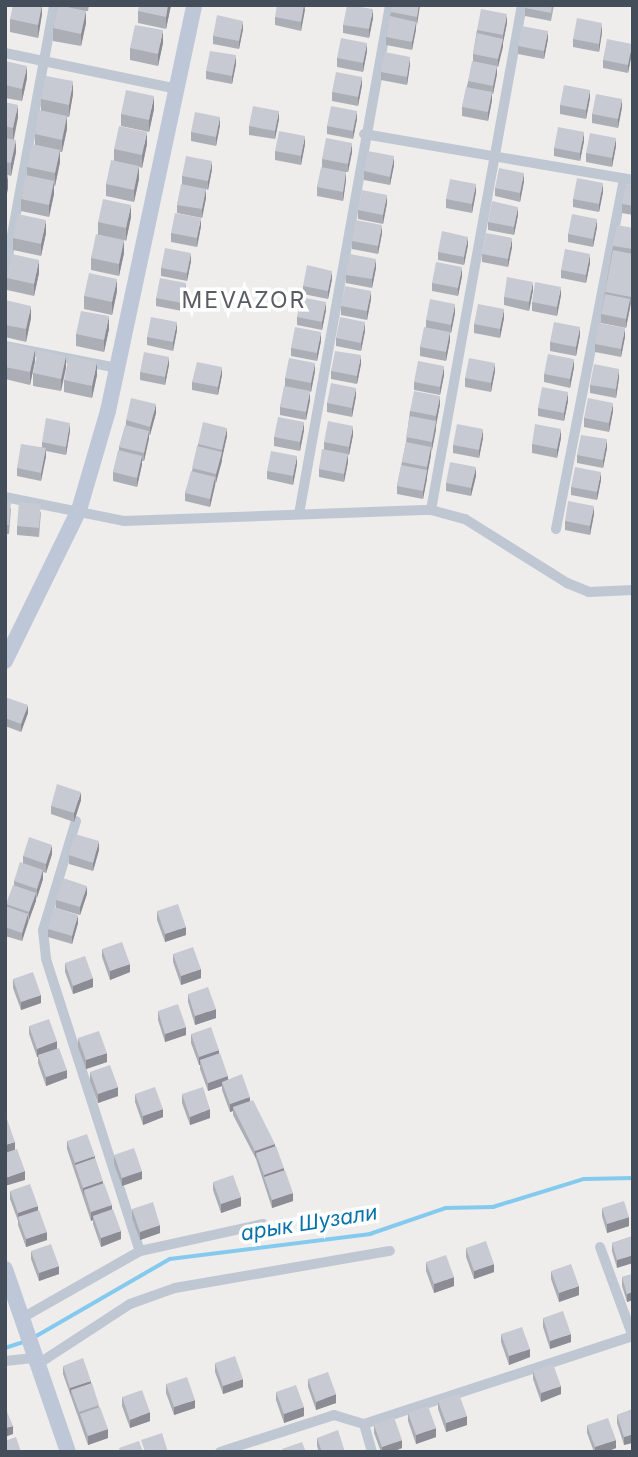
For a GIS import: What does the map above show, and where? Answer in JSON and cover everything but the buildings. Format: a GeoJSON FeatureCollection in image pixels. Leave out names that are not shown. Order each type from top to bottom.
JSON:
{"type":"FeatureCollection","features":[{"type":"Feature","properties":{"kind":"main road"},"geometry":{"type":"LineString","coordinates":[[5,661],[79,510],[117,368],[194,5]]}},
{"type":"Feature","properties":{"kind":"main road"},"geometry":{"type":"LineString","coordinates":[[5,1269],[68,1452]]}},
{"type":"Feature","properties":{"kind":"street"},"geometry":{"type":"LineString","coordinates":[[5,273],[54,5]]}},
{"type":"Feature","properties":{"kind":"street"},"geometry":{"type":"LineString","coordinates":[[299,514],[364,134],[390,5]]}},
{"type":"Feature","properties":{"kind":"street"},"geometry":{"type":"LineString","coordinates":[[431,510],[522,5]]}},
{"type":"Feature","properties":{"kind":"street"},"geometry":{"type":"LineString","coordinates":[[5,53],[177,89]]}},
{"type":"Feature","properties":{"kind":"street"},"geometry":{"type":"LineString","coordinates":[[364,134],[628,180],[556,529]]}},
{"type":"Feature","properties":{"kind":"street"},"geometry":{"type":"LineString","coordinates":[[5,346],[117,368]]}},
{"type":"Feature","properties":{"kind":"street"},"geometry":{"type":"LineString","coordinates":[[5,497],[124,521],[431,510],[465,519],[566,583],[589,592],[633,590]]}},
{"type":"Feature","properties":{"kind":"street"},"geometry":{"type":"LineString","coordinates":[[76,821],[43,930],[46,959],[140,1251]]}},
{"type":"Feature","properties":{"kind":"street"},"geometry":{"type":"LineString","coordinates":[[24,1324],[140,1251],[263,1224]]}},
{"type":"Feature","properties":{"kind":"street"},"geometry":{"type":"LineString","coordinates":[[220,1452],[334,1415],[364,1424],[633,1337],[600,1247]]}},
{"type":"Feature","properties":{"kind":"street"},"geometry":{"type":"LineString","coordinates":[[5,1361],[36,1358],[130,1304],[175,1288],[390,1251]]}},
{"type":"Feature","properties":{"kind":"street"},"geometry":{"type":"LineString","coordinates":[[364,1424],[372,1452]]}},
{"type":"Feature","properties":{"kind":"waterway","name":"арык Шузали"},"geometry":{"type":"LineString","coordinates":[[33,1338],[170,1259],[370,1234],[446,1208],[493,1207],[584,1179],[633,1178]]}},
{"type":"Feature","properties":{"kind":"waterway","name":"арык Шузали"},"geometry":{"type":"LineString","coordinates":[[5,1348],[26,1341]]}},
{"type":"Feature","properties":{"kind":"district","name":"MEVAZOR"},"geometry":{"type":"Point","coordinates":[244,300]}}]}
